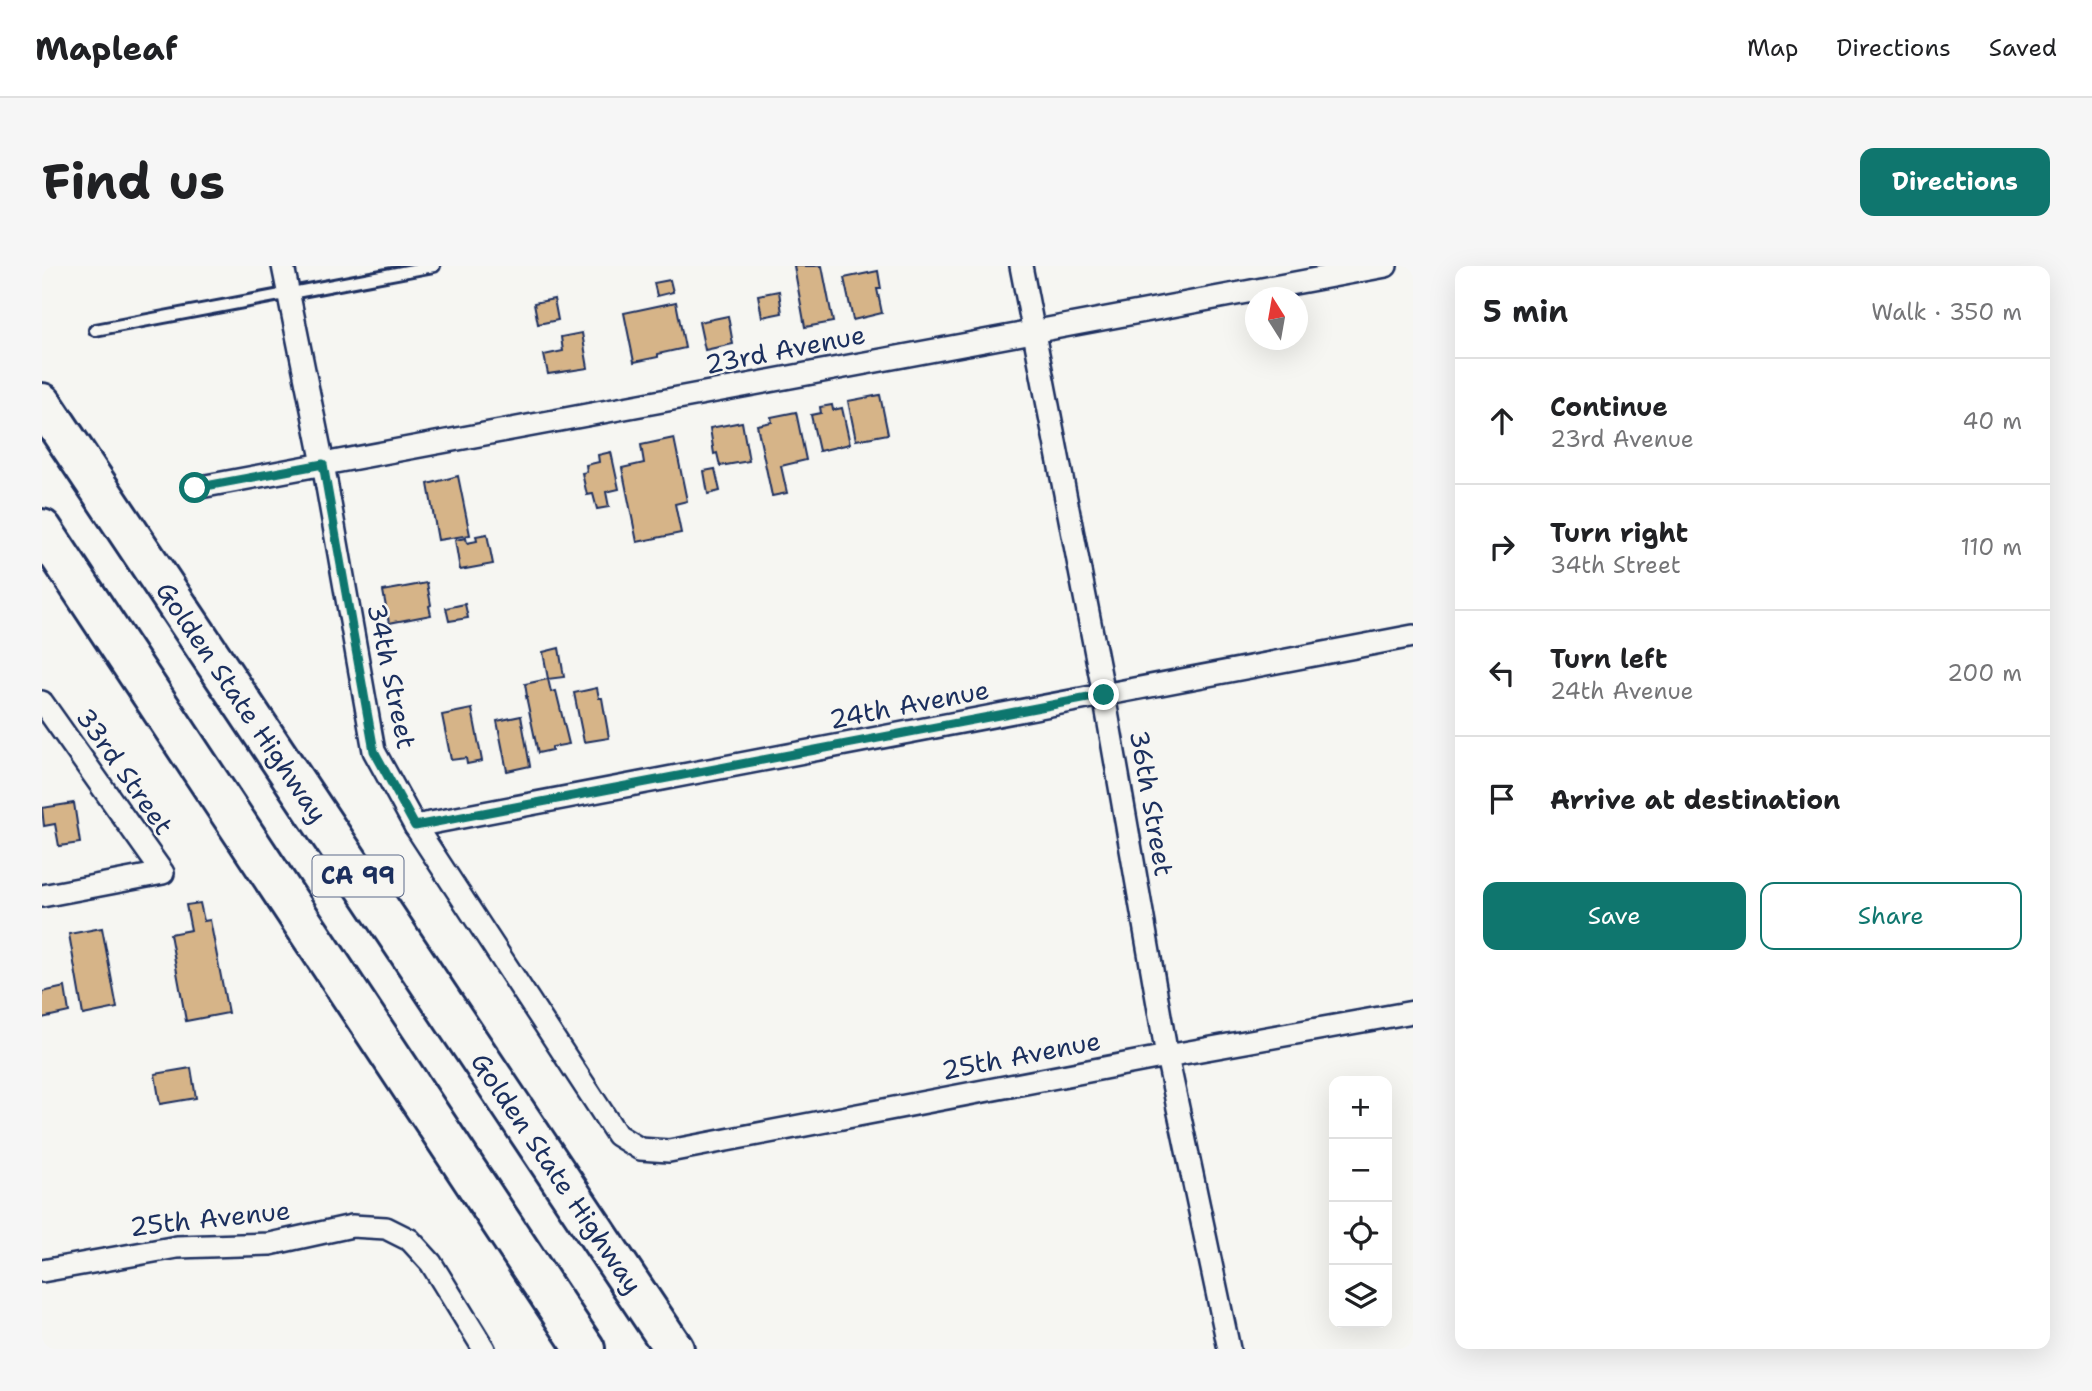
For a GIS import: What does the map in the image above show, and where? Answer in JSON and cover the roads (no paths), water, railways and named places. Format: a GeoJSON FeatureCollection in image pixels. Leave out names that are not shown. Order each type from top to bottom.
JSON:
{"type":"FeatureCollection","features":[{"type":"Feature","properties":{"kind":"highway","name":"Golden State Highway"},"geometry":{"type":"LineString","coordinates":[[42,403],[674,1349]]}},
{"type":"Feature","properties":{"kind":"highway","name":"CA 99"},"geometry":{"type":"LineString","coordinates":[[42,529],[585,1349]]}},
{"type":"Feature","properties":{"kind":"street","name":"34th Street"},"geometry":{"type":"LineString","coordinates":[[283,266],[323,464],[374,751],[415,826],[617,1135],[639,1149]]}},
{"type":"Feature","properties":{"kind":"street","name":"36th Street"},"geometry":{"type":"LineString","coordinates":[[1021,266],[1104,695],[1167,1056],[1229,1349]]}},
{"type":"Feature","properties":{"kind":"street","name":"23rd Avenue"},"geometry":{"type":"LineString","coordinates":[[195,488],[1386,266]]}},
{"type":"Feature","properties":{"kind":"street","name":"24th Avenue"},"geometry":{"type":"LineString","coordinates":[[415,826],[1413,636]]}},
{"type":"Feature","properties":{"kind":"street","name":"33rd Street"},"geometry":{"type":"LineString","coordinates":[[42,702],[163,873],[42,896]]}},
{"type":"Feature","properties":{"kind":"street","name":"25th Avenue"},"geometry":{"type":"LineString","coordinates":[[639,1149],[669,1151],[1413,1012]]}},
{"type":"Feature","properties":{"kind":"street","name":"25th Avenue"},"geometry":{"type":"LineString","coordinates":[[42,1271],[177,1247],[270,1244],[352,1226],[386,1228],[410,1240],[431,1263],[484,1349]]}},
{"type":"Feature","properties":{"kind":"lane"},"geometry":{"type":"LineString","coordinates":[[95,330],[434,266]]}}]}
